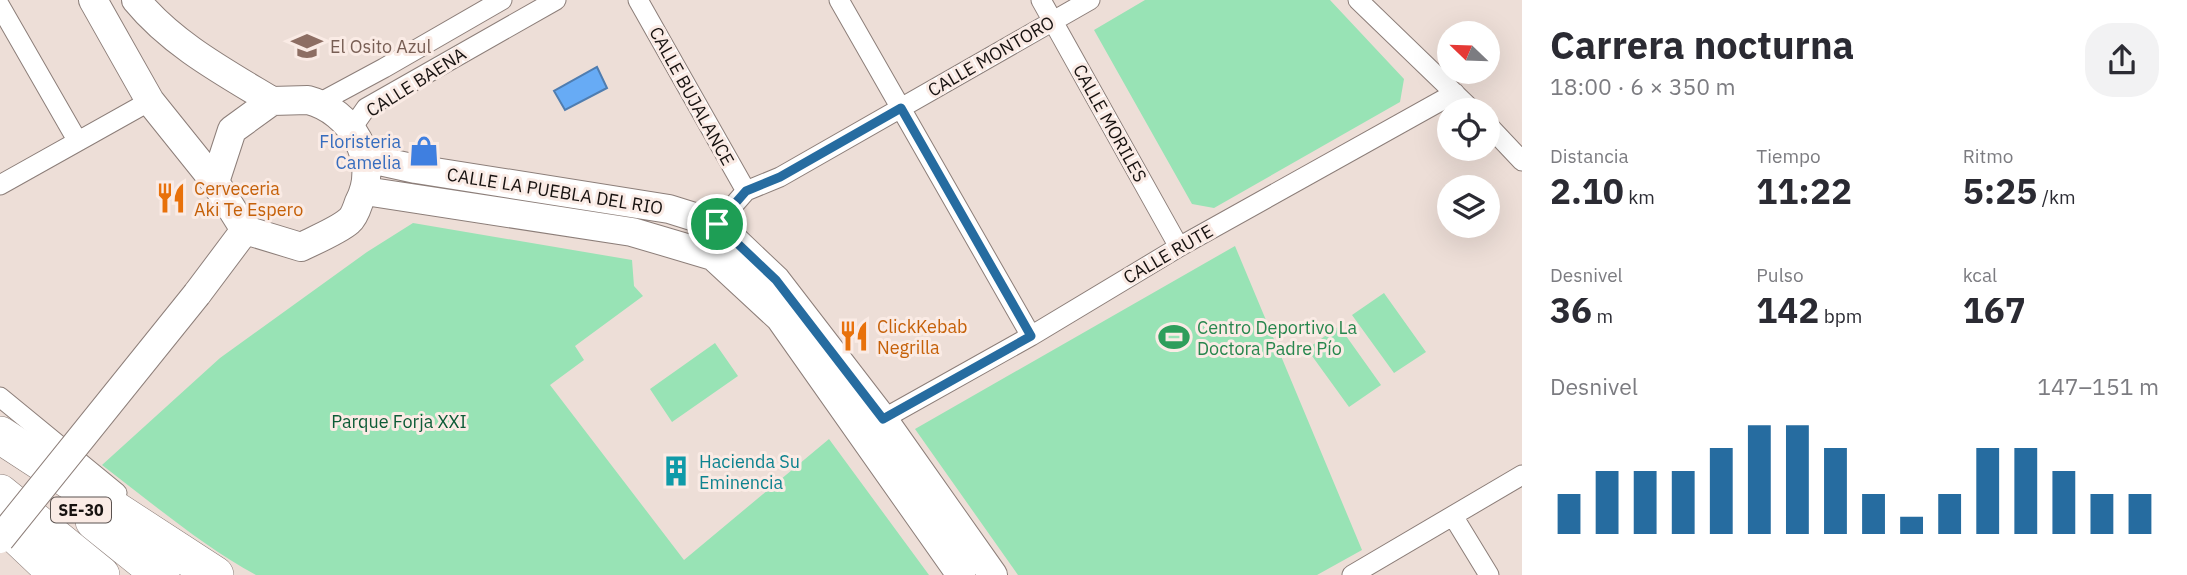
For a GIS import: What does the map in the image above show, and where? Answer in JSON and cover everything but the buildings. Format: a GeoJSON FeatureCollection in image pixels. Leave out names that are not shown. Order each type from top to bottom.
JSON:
{"type":"FeatureCollection","features":[{"type":"Feature","properties":{"kind":"highway"},"geometry":{"type":"LineString","coordinates":[[0,435],[217,575]]}},
{"type":"Feature","properties":{"kind":"highway","name":"SE-30"},"geometry":{"type":"LineString","coordinates":[[0,445],[161,575]]}},
{"type":"Feature","properties":{"kind":"highway","name":"SE-30"},"geometry":{"type":"LineString","coordinates":[[0,493],[101,575]]}},
{"type":"Feature","properties":{"kind":"highway"},"geometry":{"type":"LineString","coordinates":[[0,520],[58,575]]}},
{"type":"Feature","properties":{"kind":"street"},"geometry":{"type":"LineString","coordinates":[[93,0],[150,101],[215,182],[245,230],[301,247],[350,221],[365,191],[366,158],[352,128],[319,103],[308,100],[272,101],[191,51],[149,16],[136,0]]}},
{"type":"Feature","properties":{"kind":"street","name":"CALLE BAENA"},"geometry":{"type":"LineString","coordinates":[[319,103],[502,0]]}},
{"type":"Feature","properties":{"kind":"street","name":"CALLE BAENA"},"geometry":{"type":"LineString","coordinates":[[352,128],[366,108],[556,0]]}},
{"type":"Feature","properties":{"kind":"street","name":"CALLE BUJALANCE"},"geometry":{"type":"LineString","coordinates":[[639,0],[746,191]]}},
{"type":"Feature","properties":{"kind":"street"},"geometry":{"type":"LineString","coordinates":[[839,0],[1031,336]]}},
{"type":"Feature","properties":{"kind":"street","name":"CALLE MORILES"},"geometry":{"type":"LineString","coordinates":[[1041,0],[1179,247]]}},
{"type":"Feature","properties":{"kind":"street","name":"CALLE MONTORO"},"geometry":{"type":"LineString","coordinates":[[717,224],[746,191],[780,177],[1090,0]]}},
{"type":"Feature","properties":{"kind":"street"},"geometry":{"type":"LineString","coordinates":[[1358,0],[1460,98]]}},
{"type":"Feature","properties":{"kind":"street"},"geometry":{"type":"LineString","coordinates":[[0,6],[77,141]]}},
{"type":"Feature","properties":{"kind":"street","name":"CALLE RUTE"},"geometry":{"type":"LineString","coordinates":[[883,419],[1031,336],[1179,247],[1455,93]]}},
{"type":"Feature","properties":{"kind":"street"},"geometry":{"type":"LineString","coordinates":[[0,186],[150,101]]}},
{"type":"Feature","properties":{"kind":"street"},"geometry":{"type":"LineString","coordinates":[[215,182],[232,130],[272,101]]}},
{"type":"Feature","properties":{"kind":"street"},"geometry":{"type":"LineString","coordinates":[[1500,138],[1522,161]]}},
{"type":"Feature","properties":{"kind":"street","name":"CALLE LA PUEBLA DEL RIO"},"geometry":{"type":"LineString","coordinates":[[366,158],[410,168],[669,209],[717,224],[776,280],[883,419],[993,575]]}},
{"type":"Feature","properties":{"kind":"street","name":"CALLE LA PUEBLA DEL RIO"},"geometry":{"type":"LineString","coordinates":[[365,191],[632,232],[713,257],[780,318],[961,575]]}},
{"type":"Feature","properties":{"kind":"street"},"geometry":{"type":"LineString","coordinates":[[0,539],[197,295],[245,230]]}},
{"type":"Feature","properties":{"kind":"street"},"geometry":{"type":"LineString","coordinates":[[0,397],[217,575]]}},
{"type":"Feature","properties":{"kind":"street"},"geometry":{"type":"LineString","coordinates":[[1352,575],[1376,569],[1453,516],[1522,475]]}},
{"type":"Feature","properties":{"kind":"street"},"geometry":{"type":"LineString","coordinates":[[1453,516],[1489,575]]}},
{"type":"Feature","properties":{"kind":"green space"},"geometry":{"type":"Polygon","coordinates":[[[1145,0],[1330,0],[1404,79],[1400,102],[1214,208],[1192,204],[1094,30],[1145,0]]]}},
{"type":"Feature","properties":{"kind":"green space","name":"Parque Forja XXI"},"geometry":{"type":"Polygon","coordinates":[[[413,223],[632,260],[634,286],[643,296],[575,346],[584,360],[550,385],[684,560],[829,439],[929,575],[256,575],[196,537],[102,465],[220,358],[367,252],[413,223]]]}},
{"type":"Feature","properties":{"kind":"green space","name":"Centro Deportivo La Doctora Padre Pío"},"geometry":{"type":"Polygon","coordinates":[[[1235,246],[1362,550],[1317,575],[1018,575],[915,429],[1235,246]]]}},
{"type":"Feature","properties":{"kind":"green space"},"geometry":{"type":"Polygon","coordinates":[[[1384,293],[1426,352],[1394,373],[1352,315],[1384,293]]]}},
{"type":"Feature","properties":{"kind":"green space"},"geometry":{"type":"Polygon","coordinates":[[[1339,326],[1381,385],[1349,407],[1307,349],[1339,326]]]}},
{"type":"Feature","properties":{"kind":"green space"},"geometry":{"type":"Polygon","coordinates":[[[715,343],[738,376],[672,422],[650,389],[715,343]]]}},
{"type":"Feature","properties":{"kind":"water"},"geometry":{"type":"Polygon","coordinates":[[[597,67],[607,88],[565,110],[554,91],[597,67]]]}},
{"type":"Feature","properties":{"kind":"place","name":"El Osito Azul"},"geometry":{"type":"Point","coordinates":[307,46]}},
{"type":"Feature","properties":{"kind":"place","name":"Floristeria Camelia"},"geometry":{"type":"Point","coordinates":[424,151]}},
{"type":"Feature","properties":{"kind":"place","name":"Cerveceria Aki Te Espero"},"geometry":{"type":"Point","coordinates":[171,198]}},
{"type":"Feature","properties":{"kind":"place","name":"ClickKebab Negrilla"},"geometry":{"type":"Point","coordinates":[854,336]}},
{"type":"Feature","properties":{"kind":"place","name":"Centro Deportivo La Doctora Padre Pío"},"geometry":{"type":"Point","coordinates":[1174,337]}},
{"type":"Feature","properties":{"kind":"place","name":"Hacienda Su Eminencia"},"geometry":{"type":"Point","coordinates":[676,471]}},
{"type":"Feature","properties":{"kind":"route"},"geometry":{"type":"LineString","coordinates":[[901,108],[1031,336],[883,419],[776,280],[717,224],[746,191],[780,177],[901,108]]}}]}
